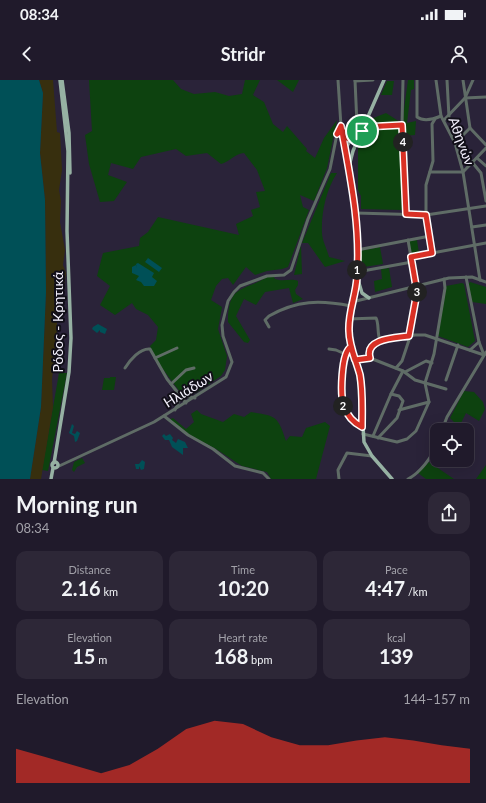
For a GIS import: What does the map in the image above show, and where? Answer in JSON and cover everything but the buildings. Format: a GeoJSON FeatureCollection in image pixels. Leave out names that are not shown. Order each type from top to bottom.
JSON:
{"type":"FeatureCollection","features":[{"type":"Feature","properties":{"kind":"main road"},"geometry":{"type":"LineString","coordinates":[[61,80],[67,111],[71,155],[68,182]]}},
{"type":"Feature","properties":{"kind":"main road"},"geometry":{"type":"LineString","coordinates":[[61,80],[65,119],[68,182]]}},
{"type":"Feature","properties":{"kind":"main road"},"geometry":{"type":"LineString","coordinates":[[349,170],[353,151],[384,80]]}},
{"type":"Feature","properties":{"kind":"main road"},"geometry":{"type":"LineString","coordinates":[[361,132],[352,139],[345,149],[356,213],[357,250],[357,277],[348,319],[351,347],[361,384],[362,427],[365,445],[372,456],[392,479]]}},
{"type":"Feature","properties":{"kind":"main road"},"geometry":{"type":"LineString","coordinates":[[352,139],[355,140],[356,144]]}},
{"type":"Feature","properties":{"kind":"main road"},"geometry":{"type":"LineString","coordinates":[[345,149],[348,152],[353,151]]}},
{"type":"Feature","properties":{"kind":"main road","name":"Ρόδος - Κρητικά"},"geometry":{"type":"LineString","coordinates":[[51,479],[55,466],[69,372],[71,317],[67,231],[68,182]]}},
{"type":"Feature","properties":{"kind":"main road"},"geometry":{"type":"LineString","coordinates":[[357,277],[361,292],[369,298]]}},
{"type":"Feature","properties":{"kind":"street"},"geometry":{"type":"LineString","coordinates":[[338,80],[341,126],[345,149]]}},
{"type":"Feature","properties":{"kind":"street"},"geometry":{"type":"LineString","coordinates":[[361,132],[357,125],[355,80],[373,80]]}},
{"type":"Feature","properties":{"kind":"street"},"geometry":{"type":"LineString","coordinates":[[403,80],[402,125],[406,214]]}},
{"type":"Feature","properties":{"kind":"street"},"geometry":{"type":"LineString","coordinates":[[417,80],[417,117],[421,119],[435,119],[441,116]]}},
{"type":"Feature","properties":{"kind":"street","name":"Αθηνών"},"geometry":{"type":"LineString","coordinates":[[436,80],[441,116],[455,143],[463,172],[480,280]]}},
{"type":"Feature","properties":{"kind":"street"},"geometry":{"type":"LineString","coordinates":[[447,80],[449,117]]}},
{"type":"Feature","properties":{"kind":"street"},"geometry":{"type":"LineString","coordinates":[[463,80],[470,128],[486,144]]}},
{"type":"Feature","properties":{"kind":"street"},"geometry":{"type":"LineString","coordinates":[[444,120],[449,117],[465,98],[473,80]]}},
{"type":"Feature","properties":{"kind":"street"},"geometry":{"type":"LineString","coordinates":[[465,98],[486,98]]}},
{"type":"Feature","properties":{"kind":"street"},"geometry":{"type":"LineString","coordinates":[[432,253],[426,215],[426,185],[433,159],[432,124],[435,119]]}},
{"type":"Feature","properties":{"kind":"street"},"geometry":{"type":"LineString","coordinates":[[364,127],[402,125]]}},
{"type":"Feature","properties":{"kind":"street","name":"Ηλιάδων"},"geometry":{"type":"LineString","coordinates":[[55,466],[64,465],[164,416],[221,382],[226,377],[231,369],[232,358],[223,336],[222,325],[226,308],[234,292],[240,286],[267,276],[284,275],[293,268],[296,251],[330,169],[337,134],[341,126]]}},
{"type":"Feature","properties":{"kind":"street"},"geometry":{"type":"LineString","coordinates":[[455,143],[470,128]]}},
{"type":"Feature","properties":{"kind":"street"},"geometry":{"type":"LineString","coordinates":[[337,134],[342,132]]}},
{"type":"Feature","properties":{"kind":"street"},"geometry":{"type":"LineString","coordinates":[[342,132],[347,138],[352,139]]}},
{"type":"Feature","properties":{"kind":"street"},"geometry":{"type":"LineString","coordinates":[[430,172],[463,172],[486,148]]}},
{"type":"Feature","properties":{"kind":"street"},"geometry":{"type":"LineString","coordinates":[[477,158],[486,166]]}},
{"type":"Feature","properties":{"kind":"street"},"geometry":{"type":"LineString","coordinates":[[472,162],[481,173],[486,201]]}},
{"type":"Feature","properties":{"kind":"street"},"geometry":{"type":"LineString","coordinates":[[356,213],[426,215],[486,206]]}},
{"type":"Feature","properties":{"kind":"street"},"geometry":{"type":"LineString","coordinates":[[472,227],[486,225]]}},
{"type":"Feature","properties":{"kind":"street"},"geometry":{"type":"LineString","coordinates":[[357,250],[430,236]]}},
{"type":"Feature","properties":{"kind":"street"},"geometry":{"type":"LineString","coordinates":[[396,368],[402,361],[409,336],[416,285],[408,240]]}},
{"type":"Feature","properties":{"kind":"street"},"geometry":{"type":"LineString","coordinates":[[411,257],[486,243]]}},
{"type":"Feature","properties":{"kind":"street"},"geometry":{"type":"LineString","coordinates":[[357,272],[412,262]]}},
{"type":"Feature","properties":{"kind":"street"},"geometry":{"type":"LineString","coordinates":[[466,277],[479,342],[485,353]]}},
{"type":"Feature","properties":{"kind":"street"},"geometry":{"type":"LineString","coordinates":[[269,327],[265,320],[269,316],[302,303],[323,301],[351,304],[416,285],[444,279],[466,277],[486,282]]}},
{"type":"Feature","properties":{"kind":"street"},"geometry":{"type":"LineString","coordinates":[[363,434],[397,442],[406,439],[413,435],[426,411],[429,402],[425,383],[432,363],[437,338],[445,288],[444,279]]}},
{"type":"Feature","properties":{"kind":"street"},"geometry":{"type":"LineString","coordinates":[[348,319],[376,318],[378,322],[377,333],[380,341]]}},
{"type":"Feature","properties":{"kind":"street"},"geometry":{"type":"LineString","coordinates":[[370,358],[369,355],[372,346],[380,341],[421,335],[437,338],[470,350],[485,353]]}},
{"type":"Feature","properties":{"kind":"street"},"geometry":{"type":"LineString","coordinates":[[470,350],[479,342]]}},
{"type":"Feature","properties":{"kind":"street"},"geometry":{"type":"LineString","coordinates":[[446,380],[458,346]]}},
{"type":"Feature","properties":{"kind":"street"},"geometry":{"type":"LineString","coordinates":[[351,347],[345,354],[342,372],[343,404],[349,416],[362,427]]}},
{"type":"Feature","properties":{"kind":"street"},"geometry":{"type":"LineString","coordinates":[[125,368],[136,355],[148,348],[150,349],[171,384],[186,403]]}},
{"type":"Feature","properties":{"kind":"street"},"geometry":{"type":"LineString","coordinates":[[155,358],[177,348]]}},
{"type":"Feature","properties":{"kind":"street"},"geometry":{"type":"LineString","coordinates":[[329,349],[345,354]]}},
{"type":"Feature","properties":{"kind":"street"},"geometry":{"type":"LineString","coordinates":[[445,423],[485,353]]}},
{"type":"Feature","properties":{"kind":"street"},"geometry":{"type":"LineString","coordinates":[[355,360],[370,358],[396,368],[415,380],[446,389]]}},
{"type":"Feature","properties":{"kind":"street"},"geometry":{"type":"LineString","coordinates":[[373,436],[391,394],[404,372],[421,363],[432,363]]}},
{"type":"Feature","properties":{"kind":"street"},"geometry":{"type":"LineString","coordinates":[[171,384],[186,370],[194,368]]}},
{"type":"Feature","properties":{"kind":"street"},"geometry":{"type":"LineString","coordinates":[[378,438],[397,418],[403,401],[399,396],[391,394]]}},
{"type":"Feature","properties":{"kind":"street"},"geometry":{"type":"LineString","coordinates":[[180,395],[194,398]]}},
{"type":"Feature","properties":{"kind":"street"},"geometry":{"type":"LineString","coordinates":[[175,410],[179,402],[180,395]]}},
{"type":"Feature","properties":{"kind":"street"},"geometry":{"type":"LineString","coordinates":[[399,410],[429,402]]}},
{"type":"Feature","properties":{"kind":"street"},"geometry":{"type":"LineString","coordinates":[[164,416],[188,435],[214,449],[235,466],[263,473],[269,479]]}},
{"type":"Feature","properties":{"kind":"street"},"geometry":{"type":"LineString","coordinates":[[339,479],[338,470],[347,453],[372,456]]}},
{"type":"Feature","properties":{"kind":"street"},"geometry":{"type":"LineString","coordinates":[[408,479],[414,475],[430,457]]}},
{"type":"Feature","properties":{"kind":"green space"},"geometry":{"type":"Polygon","coordinates":[[[89,80],[173,80],[181,89],[194,94],[215,92],[229,96],[242,94],[245,80],[260,80],[253,95],[264,102],[273,124],[283,132],[287,126],[307,149],[306,151],[315,158],[324,138],[337,120],[327,168],[314,201],[300,195],[303,207],[309,210],[288,267],[255,275],[246,267],[233,285],[228,278],[222,279],[216,286],[211,300],[222,307],[218,329],[227,356],[225,370],[221,376],[196,393],[187,394],[182,390],[180,392],[156,360],[150,346],[156,340],[158,327],[148,315],[136,309],[132,303],[115,315],[100,305],[110,286],[97,276],[103,253],[139,246],[140,238],[148,232],[158,217],[239,235],[236,224],[253,216],[251,210],[260,207],[256,192],[265,191],[257,170],[244,153],[238,154],[221,164],[207,153],[186,156],[176,149],[141,157],[133,169],[111,163],[108,175],[127,182],[114,201],[100,202],[89,164],[85,135],[92,131],[89,80]]]}},
{"type":"Feature","properties":{"kind":"green space"},"geometry":{"type":"Polygon","coordinates":[[[277,80],[299,80],[293,92],[277,80]]]}},
{"type":"Feature","properties":{"kind":"green space"},"geometry":{"type":"Polygon","coordinates":[[[408,80],[414,80],[414,89],[411,90],[407,123],[416,121],[415,135],[404,136],[403,117],[408,80]]]}},
{"type":"Feature","properties":{"kind":"green space"},"geometry":{"type":"Polygon","coordinates":[[[387,81],[394,81],[392,95],[381,95],[387,81]]]}},
{"type":"Feature","properties":{"kind":"green space"},"geometry":{"type":"Polygon","coordinates":[[[386,113],[400,122],[374,124],[369,121],[371,119],[386,113]]]}},
{"type":"Feature","properties":{"kind":"green space"},"geometry":{"type":"Polygon","coordinates":[[[370,127],[400,129],[402,210],[361,209],[361,196],[358,190],[358,146],[370,127]]]}},
{"type":"Feature","properties":{"kind":"green space"},"geometry":{"type":"Polygon","coordinates":[[[331,173],[337,173],[327,194],[325,202],[322,218],[322,236],[329,257],[345,261],[325,267],[308,243],[302,243],[331,173]]]}},
{"type":"Feature","properties":{"kind":"green space"},"geometry":{"type":"Polygon","coordinates":[[[417,240],[419,253],[411,254],[409,241],[417,240]]]}},
{"type":"Feature","properties":{"kind":"green space"},"geometry":{"type":"Polygon","coordinates":[[[301,245],[302,274],[294,275],[301,245]]]}},
{"type":"Feature","properties":{"kind":"green space"},"geometry":{"type":"Polygon","coordinates":[[[380,247],[383,264],[364,267],[359,264],[359,251],[380,247]]]}},
{"type":"Feature","properties":{"kind":"green space"},"geometry":{"type":"Polygon","coordinates":[[[389,268],[392,287],[375,292],[374,281],[382,279],[381,269],[389,268]]]}},
{"type":"Feature","properties":{"kind":"green space"},"geometry":{"type":"Polygon","coordinates":[[[267,277],[274,277],[278,280],[298,281],[298,285],[295,290],[296,294],[303,299],[293,303],[289,288],[265,292],[256,305],[244,299],[236,316],[250,340],[248,343],[244,342],[228,322],[231,301],[238,291],[267,277]]]}},
{"type":"Feature","properties":{"kind":"green space"},"geometry":{"type":"Polygon","coordinates":[[[470,282],[486,287],[486,304],[472,302],[468,285],[470,282]]]}},
{"type":"Feature","properties":{"kind":"green space"},"geometry":{"type":"Polygon","coordinates":[[[462,283],[464,284],[475,341],[468,347],[438,336],[446,286],[462,283]]]}},
{"type":"Feature","properties":{"kind":"green space"},"geometry":{"type":"Polygon","coordinates":[[[59,373],[67,373],[48,471],[42,470],[59,373]]]}},
{"type":"Feature","properties":{"kind":"green space"},"geometry":{"type":"Polygon","coordinates":[[[116,377],[114,390],[102,390],[104,378],[116,377]]]}},
{"type":"Feature","properties":{"kind":"green space"},"geometry":{"type":"Polygon","coordinates":[[[464,391],[474,392],[483,402],[485,409],[479,421],[466,413],[461,423],[455,423],[450,418],[464,391]]]}},
{"type":"Feature","properties":{"kind":"green space"},"geometry":{"type":"Polygon","coordinates":[[[197,410],[201,414],[223,422],[234,414],[244,417],[251,412],[271,416],[281,426],[286,441],[290,436],[302,437],[306,428],[325,422],[330,426],[316,479],[271,479],[267,472],[242,466],[216,449],[189,435],[167,420],[173,418],[186,429],[194,422],[191,414],[197,410]]]}},
{"type":"Feature","properties":{"kind":"green space"},"geometry":{"type":"Polygon","coordinates":[[[82,458],[85,463],[77,467],[74,472],[72,470],[74,462],[82,458]]]}},
{"type":"Feature","properties":{"kind":"green space"},"geometry":{"type":"Polygon","coordinates":[[[429,462],[430,467],[436,467],[454,479],[426,479],[418,473],[429,462]]]}},
{"type":"Feature","properties":{"kind":"green space"},"geometry":{"type":"Polygon","coordinates":[[[486,465],[486,479],[476,479],[486,465]]]}},
{"type":"Feature","properties":{"kind":"sand"},"geometry":{"type":"Polygon","coordinates":[[[39,80],[53,80],[57,132],[60,133],[62,170],[59,190],[61,201],[60,222],[65,250],[63,265],[66,273],[63,294],[57,310],[57,340],[52,379],[53,407],[41,479],[30,479],[41,407],[46,292],[45,200],[40,153],[43,93],[39,80]]]}},
{"type":"Feature","properties":{"kind":"shaded area"},"geometry":{"type":"Polygon","coordinates":[[[0,80],[39,80],[43,93],[40,153],[45,200],[46,292],[41,407],[30,479],[0,479],[0,80]]]}},
{"type":"Feature","properties":{"kind":"shaded area"},"geometry":{"type":"Polygon","coordinates":[[[148,258],[162,268],[159,272],[145,262],[148,258]]]}},
{"type":"Feature","properties":{"kind":"shaded area"},"geometry":{"type":"Polygon","coordinates":[[[138,263],[154,273],[152,277],[157,281],[154,286],[144,286],[141,282],[136,280],[139,276],[132,273],[132,267],[136,265],[137,268],[136,264],[138,263]]]}},
{"type":"Feature","properties":{"kind":"shaded area"},"geometry":{"type":"Polygon","coordinates":[[[98,324],[107,329],[105,334],[100,332],[100,330],[97,333],[92,329],[98,324]]]}},
{"type":"Feature","properties":{"kind":"shaded area"},"geometry":{"type":"Polygon","coordinates":[[[72,424],[74,426],[72,433],[75,434],[77,431],[80,433],[77,441],[75,442],[74,436],[69,433],[72,424]]]}},
{"type":"Feature","properties":{"kind":"shaded area"},"geometry":{"type":"Polygon","coordinates":[[[164,434],[166,436],[170,434],[173,438],[172,440],[176,443],[178,439],[185,442],[188,448],[183,448],[183,455],[172,447],[169,440],[165,440],[162,436],[164,434]]]}},
{"type":"Feature","properties":{"kind":"shaded area"},"geometry":{"type":"Polygon","coordinates":[[[142,460],[145,462],[144,469],[141,470],[139,466],[139,469],[136,469],[135,464],[139,464],[142,460]]]}},
{"type":"Feature","properties":{"kind":"route"},"geometry":{"type":"LineString","coordinates":[[362,131],[352,139],[347,138],[342,133],[342,130],[339,131],[337,134],[341,126],[342,133],[349,170],[357,220],[357,277],[348,319],[349,338],[351,347],[360,378],[362,427],[354,422],[349,416],[343,404],[342,372],[345,354],[351,347],[355,360],[370,358],[369,355],[371,348],[376,343],[384,340],[409,336],[417,292],[411,257],[432,253],[426,215],[406,214],[402,125],[364,127],[362,131]]}}]}
